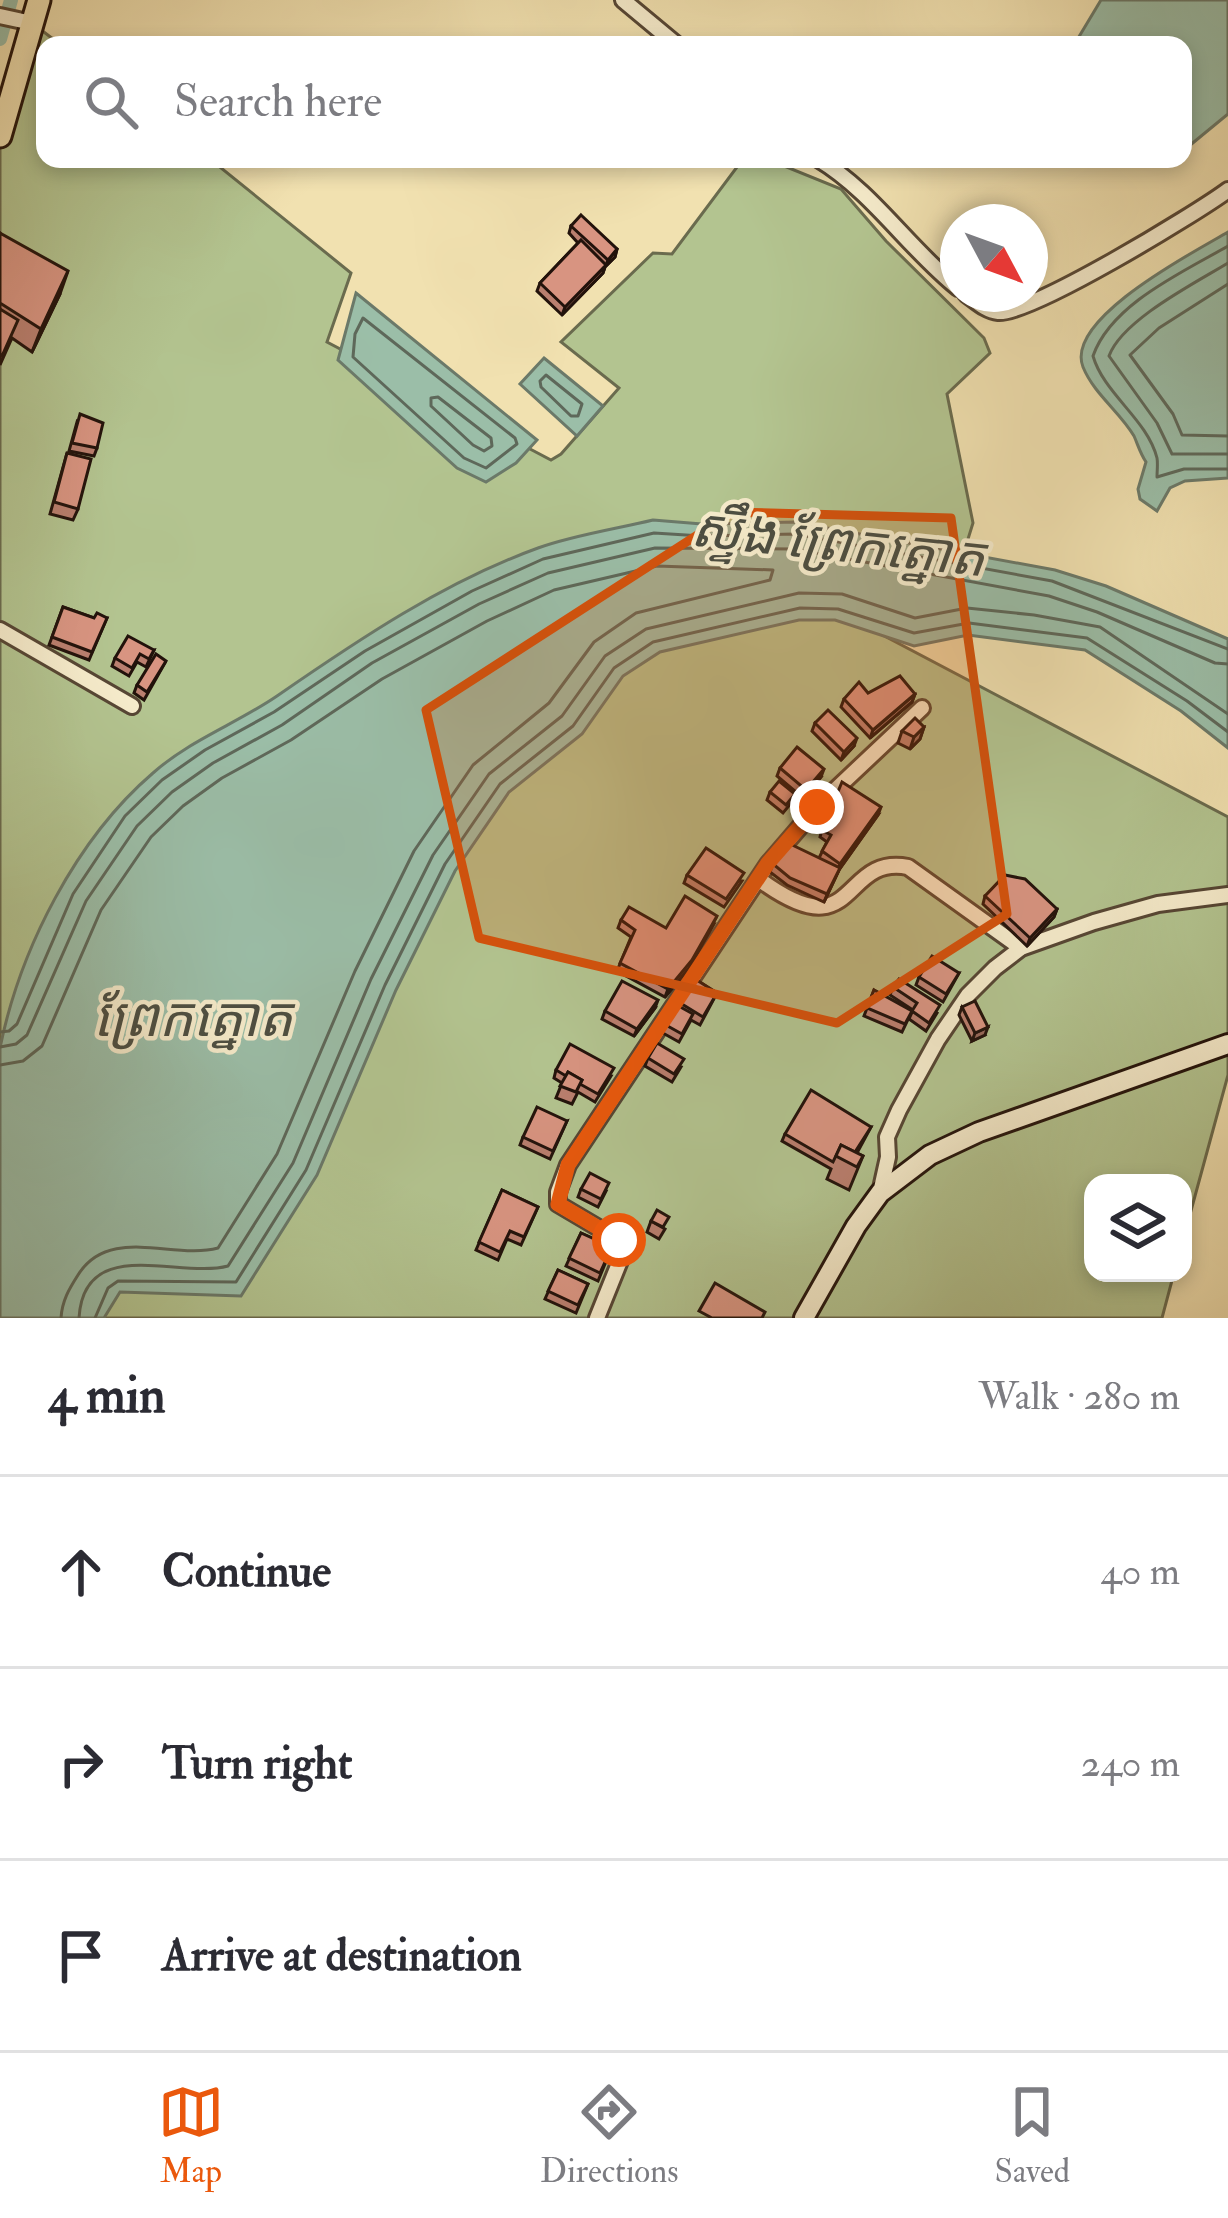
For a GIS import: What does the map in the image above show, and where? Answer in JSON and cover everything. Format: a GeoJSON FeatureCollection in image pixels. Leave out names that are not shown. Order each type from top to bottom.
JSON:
{"type":"FeatureCollection","features":[{"type":"Feature","properties":{"kind":"main road"},"geometry":{"type":"LineString","coordinates":[[0,136],[25,22],[39,0]]}},
{"type":"Feature","properties":{"kind":"main road"},"geometry":{"type":"LineString","coordinates":[[804,1318],[880,1193],[930,1155],[979,1132],[1228,1045]]}},
{"type":"Feature","properties":{"kind":"street"},"geometry":{"type":"LineString","coordinates":[[623,0],[666,36]]}},
{"type":"Feature","properties":{"kind":"street"},"geometry":{"type":"LineString","coordinates":[[0,16],[25,22]]}},
{"type":"Feature","properties":{"kind":"street"},"geometry":{"type":"LineString","coordinates":[[832,168],[857,184],[940,274]]}},
{"type":"Feature","properties":{"kind":"street"},"geometry":{"type":"LineString","coordinates":[[1048,295],[1132,251],[1228,190]]}},
{"type":"Feature","properties":{"kind":"street"},"geometry":{"type":"LineString","coordinates":[[0,630],[132,706]]}},
{"type":"Feature","properties":{"kind":"street"},"geometry":{"type":"LineString","coordinates":[[597,1318],[624,1251],[619,1240],[558,1204],[563,1178],[601,1112],[768,863],[817,807],[922,708]]}},
{"type":"Feature","properties":{"kind":"street"},"geometry":{"type":"LineString","coordinates":[[760,880],[792,901],[820,909],[887,866],[908,867],[1021,948]]}},
{"type":"Feature","properties":{"kind":"street"},"geometry":{"type":"LineString","coordinates":[[880,1193],[887,1138],[938,1039],[968,995],[1021,948],[1157,904],[1228,896]]}},
{"type":"Feature","properties":{"kind":"highlighted area"},"geometry":{"type":"Polygon","coordinates":[[[733,512],[951,518],[1007,914],[837,1023],[479,938],[426,710],[733,512]]]}},
{"type":"Feature","properties":{"kind":"shaded area"},"geometry":{"type":"Polygon","coordinates":[[[32,23],[49,36],[36,36],[36,168],[221,168],[351,273],[327,342],[551,460],[619,388],[561,342],[653,253],[672,254],[736,168],[789,168],[841,189],[940,294],[940,312],[958,312],[984,338],[990,353],[947,394],[973,523],[964,552],[670,523],[1228,817],[1228,1075],[1192,1207],[1192,1174],[1084,1174],[1084,1282],[1172,1282],[1162,1318],[0,1318],[0,136],[32,23]]]}},
{"type":"Feature","properties":{"kind":"water"},"geometry":{"type":"Polygon","coordinates":[[[1101,0],[1228,0],[1228,114],[1192,144],[1192,36],[1079,36],[1101,0]]]}},
{"type":"Feature","properties":{"kind":"water"},"geometry":{"type":"Polygon","coordinates":[[[1228,232],[1228,478],[1185,481],[1170,488],[1157,511],[1140,499],[1146,462],[1128,427],[1088,377],[1082,348],[1112,308],[1228,232]]]}},
{"type":"Feature","properties":{"kind":"water"},"geometry":{"type":"Polygon","coordinates":[[[356,293],[537,440],[516,463],[486,482],[457,468],[338,360],[356,293]]]}},
{"type":"Feature","properties":{"kind":"water"},"geometry":{"type":"Polygon","coordinates":[[[544,358],[603,406],[577,436],[520,384],[544,358]]]}},
{"type":"Feature","properties":{"kind":"water","name":"ព្រែកត្នោត"},"geometry":{"type":"Polygon","coordinates":[[[653,520],[795,522],[1055,570],[1106,586],[1228,639],[1228,748],[1181,711],[1085,650],[968,635],[914,646],[835,620],[799,620],[660,652],[623,676],[582,734],[509,792],[455,871],[396,990],[317,1175],[241,1296],[120,1292],[104,1318],[0,1318],[0,1048],[37,935],[99,830],[167,761],[435,595],[538,548],[653,520]]]}},
{"type":"Feature","properties":{"kind":"building"},"geometry":{"type":"Polygon","coordinates":[[[581,215],[617,249],[608,260],[571,226],[581,215]]]}},
{"type":"Feature","properties":{"kind":"building"},"geometry":{"type":"Polygon","coordinates":[[[0,233],[68,271],[41,329],[0,303],[0,233]]]}},
{"type":"Feature","properties":{"kind":"building"},"geometry":{"type":"Polygon","coordinates":[[[581,240],[606,265],[565,307],[540,283],[581,240]]]}},
{"type":"Feature","properties":{"kind":"building"},"geometry":{"type":"Polygon","coordinates":[[[0,309],[18,320],[2,356],[0,355],[0,309]]]}},
{"type":"Feature","properties":{"kind":"building"},"geometry":{"type":"Polygon","coordinates":[[[80,414],[103,423],[97,448],[72,443],[80,414]]]}},
{"type":"Feature","properties":{"kind":"building"},"geometry":{"type":"Polygon","coordinates":[[[67,453],[91,459],[78,509],[54,502],[67,453]]]}},
{"type":"Feature","properties":{"kind":"building"},"geometry":{"type":"Polygon","coordinates":[[[63,607],[107,618],[92,652],[52,637],[63,607]]]}},
{"type":"Feature","properties":{"kind":"building"},"geometry":{"type":"Polygon","coordinates":[[[128,636],[154,650],[149,659],[140,654],[132,668],[115,658],[128,636]]]}},
{"type":"Feature","properties":{"kind":"building"},"geometry":{"type":"Polygon","coordinates":[[[156,654],[166,661],[147,692],[137,685],[156,654]]]}},
{"type":"Feature","properties":{"kind":"building"},"geometry":{"type":"Polygon","coordinates":[[[900,676],[915,694],[873,730],[844,699],[859,682],[868,693],[900,676]]]}},
{"type":"Feature","properties":{"kind":"building"},"geometry":{"type":"Polygon","coordinates":[[[828,710],[857,738],[844,752],[815,723],[828,710]]]}},
{"type":"Feature","properties":{"kind":"building"},"geometry":{"type":"Polygon","coordinates":[[[915,718],[924,727],[914,737],[902,731],[915,718]]]}},
{"type":"Feature","properties":{"kind":"building"},"geometry":{"type":"Polygon","coordinates":[[[797,747],[824,769],[806,790],[780,768],[797,747]]]}},
{"type":"Feature","properties":{"kind":"building"},"geometry":{"type":"Polygon","coordinates":[[[779,781],[795,794],[786,805],[770,792],[779,781]]]}},
{"type":"Feature","properties":{"kind":"building"},"geometry":{"type":"Polygon","coordinates":[[[842,782],[881,807],[840,864],[822,851],[831,835],[822,830],[842,782]]]}},
{"type":"Feature","properties":{"kind":"building"},"geometry":{"type":"Polygon","coordinates":[[[788,843],[840,868],[827,894],[790,878],[773,864],[788,843]]]}},
{"type":"Feature","properties":{"kind":"building"},"geometry":{"type":"Polygon","coordinates":[[[706,848],[744,873],[726,899],[687,875],[706,848]]]}},
{"type":"Feature","properties":{"kind":"building"},"geometry":{"type":"Polygon","coordinates":[[[1005,875],[1025,879],[1057,909],[1030,938],[985,896],[1005,875]]]}},
{"type":"Feature","properties":{"kind":"building"},"geometry":{"type":"Polygon","coordinates":[[[685,896],[717,916],[692,960],[668,989],[620,963],[635,930],[621,920],[629,907],[666,928],[685,896]]]}},
{"type":"Feature","properties":{"kind":"building"},"geometry":{"type":"Polygon","coordinates":[[[932,956],[959,973],[946,994],[919,977],[932,956]]]}},
{"type":"Feature","properties":{"kind":"building"},"geometry":{"type":"Polygon","coordinates":[[[692,977],[717,993],[703,1017],[677,1001],[692,977]]]}},
{"type":"Feature","properties":{"kind":"building"},"geometry":{"type":"Polygon","coordinates":[[[899,979],[940,1005],[929,1023],[912,1011],[917,1003],[893,987],[899,979]]]}},
{"type":"Feature","properties":{"kind":"building"},"geometry":{"type":"Polygon","coordinates":[[[622,981],[658,1000],[637,1029],[605,1011],[622,981]]]}},
{"type":"Feature","properties":{"kind":"building"},"geometry":{"type":"Polygon","coordinates":[[[874,990],[912,1011],[905,1024],[867,1008],[874,990]]]}},
{"type":"Feature","properties":{"kind":"building"},"geometry":{"type":"Polygon","coordinates":[[[975,1001],[988,1027],[975,1033],[962,1007],[975,1001]]]}},
{"type":"Feature","properties":{"kind":"building"},"geometry":{"type":"Polygon","coordinates":[[[675,1004],[693,1014],[682,1034],[664,1024],[675,1004]]]}},
{"type":"Feature","properties":{"kind":"building"},"geometry":{"type":"Polygon","coordinates":[[[657,1043],[684,1059],[674,1074],[648,1058],[657,1043]]]}},
{"type":"Feature","properties":{"kind":"building"},"geometry":{"type":"Polygon","coordinates":[[[570,1044],[614,1068],[598,1094],[568,1072],[566,1076],[556,1070],[570,1044]]]}},
{"type":"Feature","properties":{"kind":"building"},"geometry":{"type":"Polygon","coordinates":[[[568,1072],[582,1080],[576,1092],[560,1086],[568,1072]]]}},
{"type":"Feature","properties":{"kind":"building"},"geometry":{"type":"Polygon","coordinates":[[[811,1090],[871,1127],[855,1152],[841,1145],[833,1162],[785,1134],[811,1090]]]}},
{"type":"Feature","properties":{"kind":"building"},"geometry":{"type":"Polygon","coordinates":[[[537,1107],[567,1121],[553,1151],[523,1137],[537,1107]]]}},
{"type":"Feature","properties":{"kind":"building"},"geometry":{"type":"Polygon","coordinates":[[[841,1145],[863,1156],[857,1167],[836,1156],[841,1145]]]}},
{"type":"Feature","properties":{"kind":"building"},"geometry":{"type":"Polygon","coordinates":[[[590,1173],[609,1183],[601,1199],[581,1189],[590,1173]]]}},
{"type":"Feature","properties":{"kind":"building"},"geometry":{"type":"Polygon","coordinates":[[[502,1190],[538,1207],[524,1237],[510,1231],[500,1252],[479,1242],[502,1190]]]}},
{"type":"Feature","properties":{"kind":"building"},"geometry":{"type":"Polygon","coordinates":[[[657,1210],[669,1217],[663,1227],[651,1221],[657,1210]]]}},
{"type":"Feature","properties":{"kind":"building"},"geometry":{"type":"Polygon","coordinates":[[[581,1233],[612,1247],[600,1273],[569,1258],[581,1233]]]}},
{"type":"Feature","properties":{"kind":"building"},"geometry":{"type":"Polygon","coordinates":[[[558,1270],[588,1284],[578,1305],[548,1291],[558,1270]]]}},
{"type":"Feature","properties":{"kind":"building"},"geometry":{"type":"Polygon","coordinates":[[[715,1283],[765,1312],[762,1318],[712,1318],[699,1311],[715,1283]]]}},
{"type":"Feature","properties":{"kind":"waterway"},"geometry":{"type":"LineString","coordinates":[[0,39],[11,0]]}},
{"type":"Feature","properties":{"kind":"route"},"geometry":{"type":"LineString","coordinates":[[619,1240],[558,1204],[568,1165],[768,863],[817,807]]}},
{"type":"Feature","properties":{"kind":"water label","name":"ស្ទឹង ព្រែកត្នោត"},"geometry":{"type":"Point","coordinates":[838,544]}}]}
